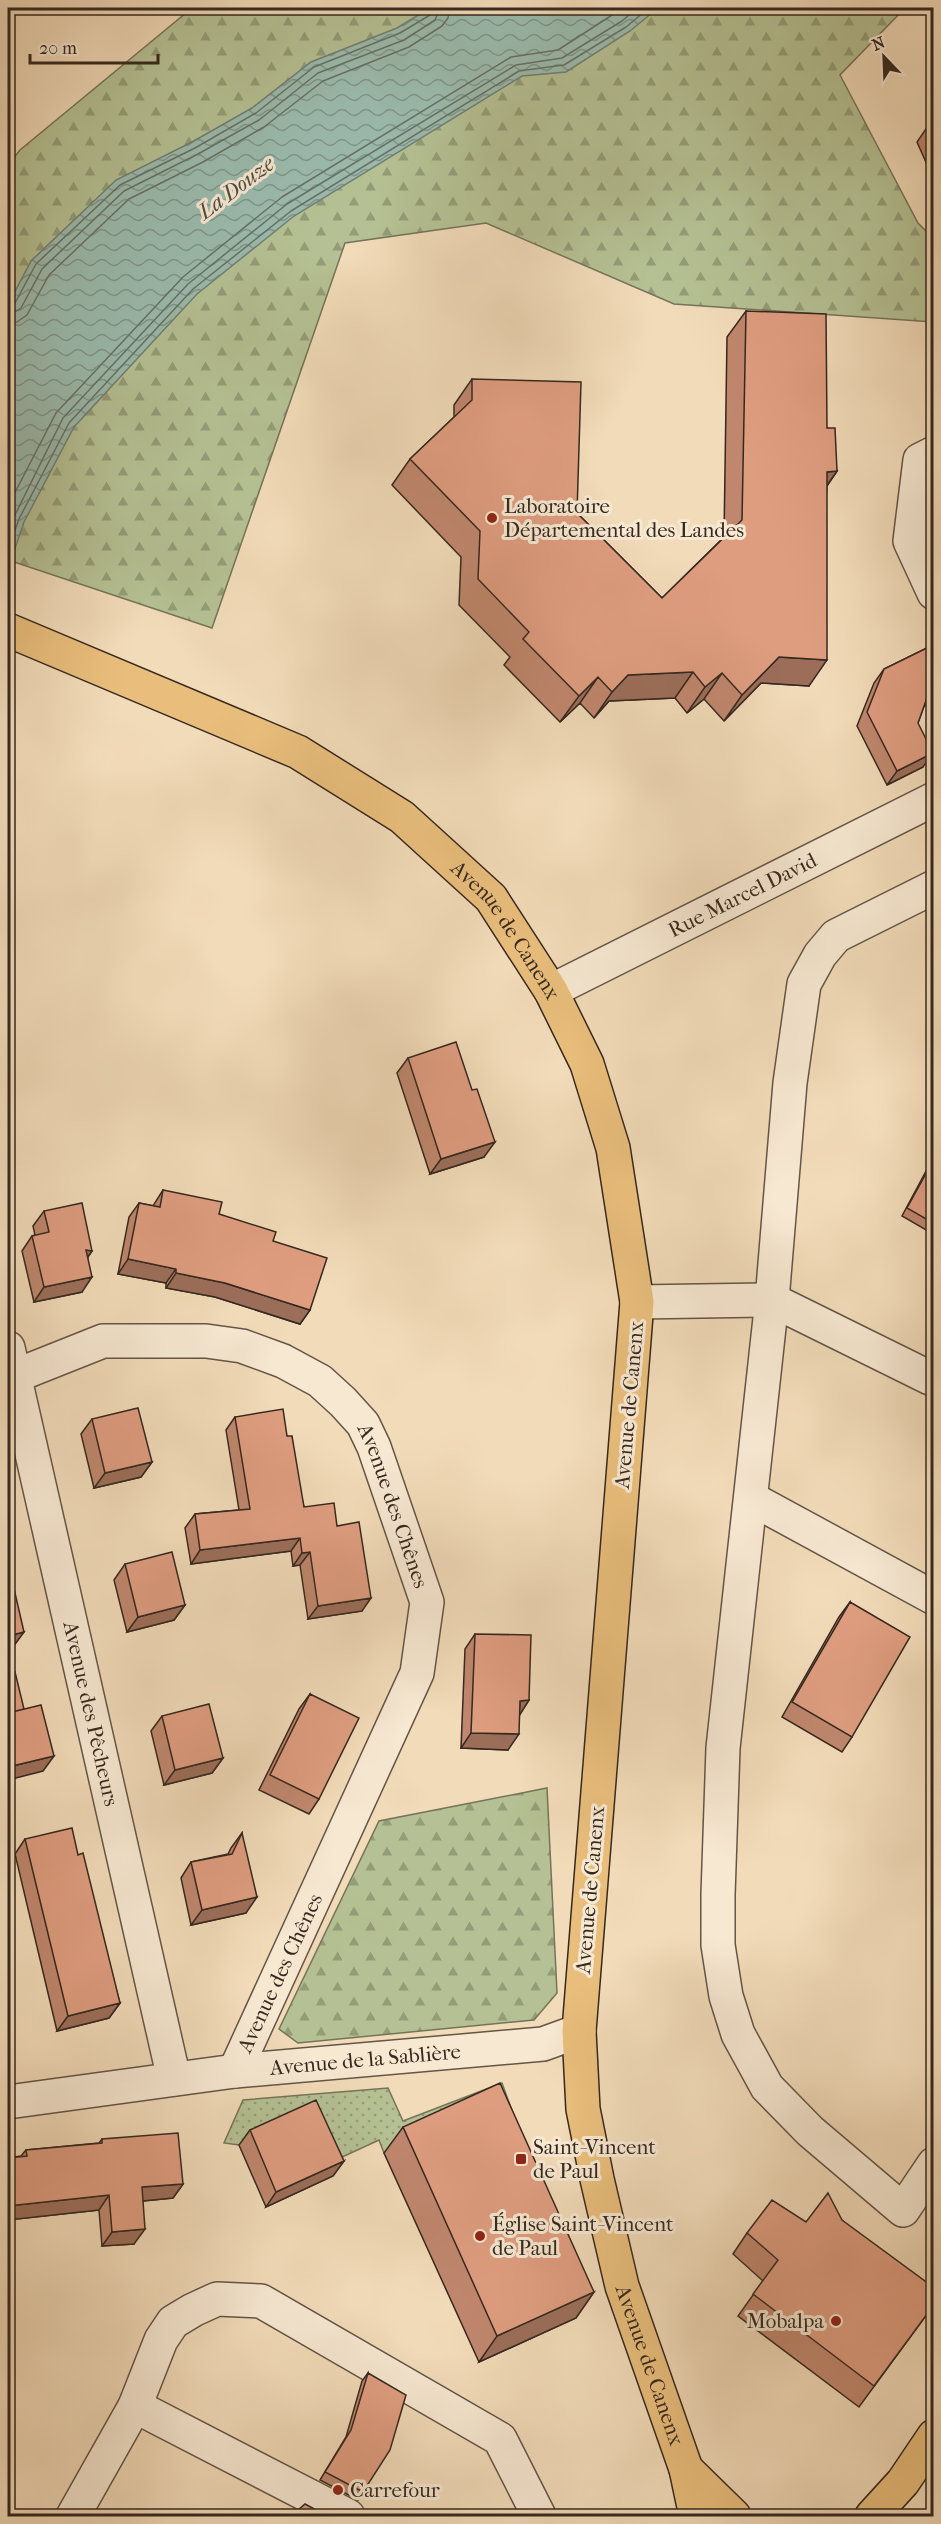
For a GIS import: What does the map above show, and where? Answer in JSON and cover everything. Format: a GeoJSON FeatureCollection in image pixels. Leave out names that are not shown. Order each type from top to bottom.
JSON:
{"type":"FeatureCollection","features":[{"type":"Feature","properties":{"kind":"main road","name":"Avenue de Canenx"},"geometry":{"type":"LineString","coordinates":[[15,633],[298,752],[402,817],[490,898],[551,991],[587,1064],[613,1148],[637,1302],[579,2031],[583,2109],[622,2286],[686,2469],[696,2517]]}},
{"type":"Feature","properties":{"kind":"main road"},"geometry":{"type":"LineString","coordinates":[[872,2517],[903,2482],[933,2436]]}},
{"type":"Feature","properties":{"kind":"main road","name":"Avenue de Canenx"},"geometry":{"type":"LineString","coordinates":[[686,2469],[734,2517]]}},
{"type":"Feature","properties":{"kind":"street"},"geometry":{"type":"LineString","coordinates":[[933,453],[920,460],[910,541],[933,593]]}},
{"type":"Feature","properties":{"kind":"street","name":"Rue Marcel David"},"geometry":{"type":"LineString","coordinates":[[551,991],[933,799]]}},
{"type":"Feature","properties":{"kind":"street"},"geometry":{"type":"LineString","coordinates":[[933,887],[836,936],[820,955],[804,984],[790,1083],[772,1300],[752,1499],[723,1748],[718,1945],[726,1996],[738,2034],[767,2087],[810,2131],[903,2210],[933,2164]]}},
{"type":"Feature","properties":{"kind":"street"},"geometry":{"type":"LineString","coordinates":[[637,1302],[772,1300],[930,1378],[933,1374]]}},
{"type":"Feature","properties":{"kind":"street","name":"Avenue des Chênes"},"geometry":{"type":"LineString","coordinates":[[11,1362],[103,1341],[206,1341],[242,1346],[283,1361],[320,1381],[344,1402],[363,1425],[374,1448],[427,1602],[417,1673],[236,2071]]}},
{"type":"Feature","properties":{"kind":"street","name":"Avenue des Pêcheurs"},"geometry":{"type":"LineString","coordinates":[[11,1362],[174,2079]]}},
{"type":"Feature","properties":{"kind":"street"},"geometry":{"type":"LineString","coordinates":[[752,1499],[933,1598]]}},
{"type":"Feature","properties":{"kind":"street","name":"Avenue de la Sablière"},"geometry":{"type":"LineString","coordinates":[[8,2102],[236,2071],[543,2044],[579,2031]]}},
{"type":"Feature","properties":{"kind":"street"},"geometry":{"type":"LineString","coordinates":[[74,2517],[135,2406],[161,2340],[173,2322],[217,2299],[261,2301],[500,2439],[539,2517]]}},
{"type":"Feature","properties":{"kind":"street"},"geometry":{"type":"LineString","coordinates":[[135,2406],[348,2517]]}},
{"type":"Feature","properties":{"kind":"green space"},"geometry":{"type":"Polygon","coordinates":[[[192,8],[905,8],[840,75],[918,223],[933,238],[933,322],[674,304],[486,223],[345,243],[212,628],[8,560],[8,165],[20,150],[192,8]]]}},
{"type":"Feature","properties":{"kind":"green space"},"geometry":{"type":"Polygon","coordinates":[[[547,1788],[557,1993],[534,2020],[298,2043],[279,2029],[379,1821],[547,1788]]]}},
{"type":"Feature","properties":{"kind":"green space"},"geometry":{"type":"Polygon","coordinates":[[[502,2083],[552,2221],[482,2110],[384,2153],[379,2140],[327,2164],[305,2115],[239,2145],[224,2143],[243,2100],[388,2088],[403,2121],[502,2083]]]}},
{"type":"Feature","properties":{"kind":"water","name":"La Douze"},"geometry":{"type":"Polygon","coordinates":[[[430,8],[658,8],[630,31],[566,72],[522,76],[294,216],[197,294],[74,427],[24,522],[8,569],[8,305],[31,261],[116,180],[192,142],[252,108],[311,62],[397,28],[430,8]]]}},
{"type":"Feature","properties":{"kind":"building","name":"Laboratoire Départemental des Landes"},"geometry":{"type":"Polygon","coordinates":[[[746,311],[826,314],[827,428],[835,428],[837,471],[827,472],[827,660],[779,657],[742,695],[722,673],[705,687],[693,672],[628,675],[612,692],[598,677],[579,696],[523,639],[529,632],[478,579],[480,531],[410,459],[472,400],[472,379],[581,382],[577,513],[662,598],[742,520],[746,311]]]}},
{"type":"Feature","properties":{"kind":"building"},"geometry":{"type":"Polygon","coordinates":[[[933,645],[933,692],[928,695],[918,723],[933,753],[897,771],[867,712],[884,669],[933,645]]]}},
{"type":"Feature","properties":{"kind":"building"},"geometry":{"type":"Polygon","coordinates":[[[456,1042],[472,1090],[477,1089],[495,1142],[441,1159],[408,1058],[456,1042]]]}},
{"type":"Feature","properties":{"kind":"building"},"geometry":{"type":"Polygon","coordinates":[[[933,1161],[933,1223],[907,1208],[933,1161]]]}},
{"type":"Feature","properties":{"kind":"building"},"geometry":{"type":"Polygon","coordinates":[[[163,1190],[222,1202],[219,1214],[276,1232],[273,1241],[327,1258],[310,1310],[225,1283],[176,1273],[176,1269],[128,1259],[139,1203],[160,1207],[163,1190]]]}},
{"type":"Feature","properties":{"kind":"building"},"geometry":{"type":"Polygon","coordinates":[[[82,1203],[92,1251],[86,1250],[92,1277],[44,1287],[32,1236],[49,1232],[44,1211],[82,1203]]]}},
{"type":"Feature","properties":{"kind":"building"},"geometry":{"type":"Polygon","coordinates":[[[138,1408],[152,1462],[105,1473],[92,1419],[138,1408]]]}},
{"type":"Feature","properties":{"kind":"building"},"geometry":{"type":"Polygon","coordinates":[[[283,1409],[287,1436],[292,1436],[304,1507],[334,1503],[337,1526],[359,1522],[371,1598],[318,1606],[310,1552],[302,1553],[300,1538],[200,1550],[195,1514],[250,1509],[235,1417],[283,1409]]]}},
{"type":"Feature","properties":{"kind":"building"},"geometry":{"type":"Polygon","coordinates":[[[172,1552],[185,1605],[138,1617],[125,1564],[172,1552]]]}},
{"type":"Feature","properties":{"kind":"building"},"geometry":{"type":"Polygon","coordinates":[[[12,1580],[24,1632],[8,1636],[8,1582],[12,1580]]]}},
{"type":"Feature","properties":{"kind":"building"},"geometry":{"type":"Polygon","coordinates":[[[850,1602],[910,1637],[852,1737],[792,1702],[850,1602]]]}},
{"type":"Feature","properties":{"kind":"building"},"geometry":{"type":"Polygon","coordinates":[[[475,1634],[531,1635],[529,1700],[520,1701],[519,1734],[471,1733],[475,1634]]]}},
{"type":"Feature","properties":{"kind":"building"},"geometry":{"type":"Polygon","coordinates":[[[15,1672],[24,1709],[8,1713],[8,1674],[15,1672]]]}},
{"type":"Feature","properties":{"kind":"building"},"geometry":{"type":"Polygon","coordinates":[[[310,1694],[359,1718],[319,1799],[270,1775],[310,1694]]]}},
{"type":"Feature","properties":{"kind":"building"},"geometry":{"type":"Polygon","coordinates":[[[209,1704],[223,1758],[175,1770],[162,1716],[209,1704]]]}},
{"type":"Feature","properties":{"kind":"building"},"geometry":{"type":"Polygon","coordinates":[[[41,1705],[54,1756],[8,1767],[8,1713],[41,1705]]]}},
{"type":"Feature","properties":{"kind":"building"},"geometry":{"type":"Polygon","coordinates":[[[72,1828],[78,1855],[83,1853],[120,2003],[68,2016],[25,1839],[72,1828]]]}},
{"type":"Feature","properties":{"kind":"building"},"geometry":{"type":"Polygon","coordinates":[[[242,1833],[257,1897],[202,1910],[191,1862],[232,1854],[242,1833]]]}},
{"type":"Feature","properties":{"kind":"building","name":"Église Saint-Vincent de Paul"},"geometry":{"type":"Polygon","coordinates":[[[500,2083],[594,2292],[497,2336],[403,2127],[500,2083]]]}},
{"type":"Feature","properties":{"kind":"building"},"geometry":{"type":"Polygon","coordinates":[[[316,2100],[344,2161],[276,2192],[250,2130],[316,2100]]]}},
{"type":"Feature","properties":{"kind":"building"},"geometry":{"type":"Polygon","coordinates":[[[178,2133],[183,2184],[142,2187],[145,2229],[112,2232],[109,2195],[8,2206],[8,2158],[27,2156],[26,2150],[102,2143],[102,2139],[178,2133]]]}},
{"type":"Feature","properties":{"kind":"building"},"geometry":{"type":"Polygon","coordinates":[[[828,2193],[842,2220],[933,2287],[933,2306],[874,2386],[753,2294],[778,2260],[747,2233],[772,2200],[806,2222],[828,2193]]]}},
{"type":"Feature","properties":{"kind":"building"},"geometry":{"type":"Polygon","coordinates":[[[368,2373],[406,2395],[390,2450],[363,2492],[325,2472],[351,2430],[368,2373]]]}},
{"type":"Feature","properties":{"kind":"building"},"geometry":{"type":"Polygon","coordinates":[[[305,2504],[329,2517],[290,2517],[305,2504]]]}},
{"type":"Feature","properties":{"kind":"place","name":"Laboratoire Départemental des Landes"},"geometry":{"type":"Point","coordinates":[492,518]}},
{"type":"Feature","properties":{"kind":"place","name":"Saint-Vincent de Paul"},"geometry":{"type":"Point","coordinates":[521,2159]}},
{"type":"Feature","properties":{"kind":"place","name":"Église Saint-Vincent de Paul"},"geometry":{"type":"Point","coordinates":[480,2236]}},
{"type":"Feature","properties":{"kind":"place","name":"Mobalpa"},"geometry":{"type":"Point","coordinates":[836,2321]}},
{"type":"Feature","properties":{"kind":"place","name":"Carrefour"},"geometry":{"type":"Point","coordinates":[338,2490]}}]}
